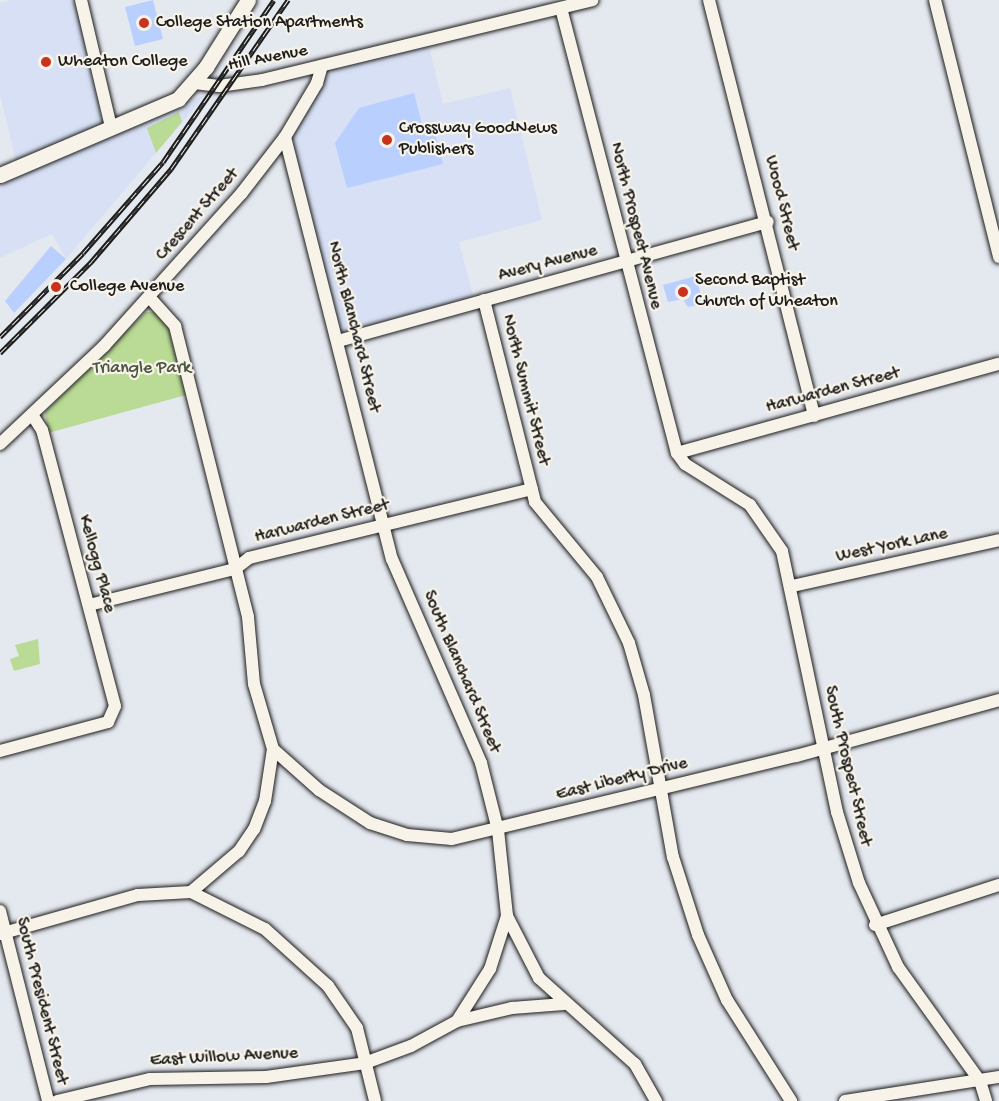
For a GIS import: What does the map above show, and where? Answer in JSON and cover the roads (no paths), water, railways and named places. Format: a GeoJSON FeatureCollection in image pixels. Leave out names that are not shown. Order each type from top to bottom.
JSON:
{"type":"FeatureCollection","features":[{"type":"Feature","properties":{"kind":"street"},"geometry":{"type":"LineString","coordinates":[[81,0],[111,126]]}},
{"type":"Feature","properties":{"kind":"street","name":"Hill Avenue"},"geometry":{"type":"LineString","coordinates":[[195,83],[233,85],[322,66],[543,6],[561,8],[592,0]]}},
{"type":"Feature","properties":{"kind":"street","name":"Wood Street"},"geometry":{"type":"LineString","coordinates":[[709,0],[768,222],[814,416]]}},
{"type":"Feature","properties":{"kind":"street"},"geometry":{"type":"LineString","coordinates":[[935,0],[999,257]]}},
{"type":"Feature","properties":{"kind":"street"},"geometry":{"type":"LineString","coordinates":[[0,175],[178,99],[195,83],[242,4]]}},
{"type":"Feature","properties":{"kind":"street","name":"North Prospect Avenue"},"geometry":{"type":"LineString","coordinates":[[561,8],[624,262],[677,453]]}},
{"type":"Feature","properties":{"kind":"street","name":"Crescent Street"},"geometry":{"type":"LineString","coordinates":[[0,444],[33,416],[150,298],[285,137],[317,83],[322,66]]}},
{"type":"Feature","properties":{"kind":"street","name":"North Blanchard Street"},"geometry":{"type":"LineString","coordinates":[[285,137],[384,525]]}},
{"type":"Feature","properties":{"kind":"street","name":"Avery Avenue"},"geometry":{"type":"LineString","coordinates":[[338,341],[768,222]]}},
{"type":"Feature","properties":{"kind":"street"},"geometry":{"type":"LineString","coordinates":[[150,298],[175,326],[248,617],[254,684],[273,749],[265,801],[254,829],[239,851],[192,892]]}},
{"type":"Feature","properties":{"kind":"street","name":"North Summit Street"},"geometry":{"type":"LineString","coordinates":[[484,300],[535,502],[586,561],[616,609],[645,695],[673,857],[707,958],[745,1031],[791,1101]]}},
{"type":"Feature","properties":{"kind":"street","name":"Harwarden Street"},"geometry":{"type":"LineString","coordinates":[[677,453],[999,364]]}},
{"type":"Feature","properties":{"kind":"street","name":"Kellogg Place"},"geometry":{"type":"LineString","coordinates":[[0,751],[108,722],[115,706],[42,430],[33,416]]}},
{"type":"Feature","properties":{"kind":"street","name":"South Prospect Street"},"geometry":{"type":"LineString","coordinates":[[677,453],[685,464],[735,492],[760,517],[782,551],[792,586],[823,748],[843,837],[876,925],[918,999],[980,1081],[986,1101]]}},
{"type":"Feature","properties":{"kind":"street","name":"Harwarden Street"},"geometry":{"type":"LineString","coordinates":[[88,605],[236,569],[249,558],[532,489]]}},
{"type":"Feature","properties":{"kind":"street","name":"South Blanchard Street"},"geometry":{"type":"LineString","coordinates":[[384,525],[392,559],[472,737],[498,830],[507,915],[539,978],[564,1004],[635,1064],[656,1101]]}},
{"type":"Feature","properties":{"kind":"street","name":"West York Lane"},"geometry":{"type":"LineString","coordinates":[[792,586],[999,540]]}},
{"type":"Feature","properties":{"kind":"street","name":"East Liberty Drive"},"geometry":{"type":"LineString","coordinates":[[273,749],[319,790],[387,830],[452,839],[498,830],[823,748],[999,700]]}},
{"type":"Feature","properties":{"kind":"street"},"geometry":{"type":"LineString","coordinates":[[876,925],[999,885]]}},
{"type":"Feature","properties":{"kind":"street"},"geometry":{"type":"LineString","coordinates":[[3,933],[138,895],[192,892],[265,929],[314,971],[357,1028],[375,1101]]}},
{"type":"Feature","properties":{"kind":"street","name":"South President Street"},"geometry":{"type":"LineString","coordinates":[[0,911],[3,933],[48,1101]]}},
{"type":"Feature","properties":{"kind":"street"},"geometry":{"type":"LineString","coordinates":[[457,1022],[490,969],[507,915]]}},
{"type":"Feature","properties":{"kind":"street","name":"East Willow Avenue"},"geometry":{"type":"LineString","coordinates":[[57,1101],[150,1079],[267,1077],[365,1063],[411,1046],[457,1022],[512,1008],[564,1004]]}},
{"type":"Feature","properties":{"kind":"street"},"geometry":{"type":"LineString","coordinates":[[845,1101],[999,1077]]}},
{"type":"Feature","properties":{"kind":"railway"},"geometry":{"type":"LineString","coordinates":[[0,337],[83,253],[163,162],[274,0]]}},
{"type":"Feature","properties":{"kind":"railway"},"geometry":{"type":"LineString","coordinates":[[0,353],[91,262],[171,169],[288,0]]}},
{"type":"Feature","properties":{"kind":"place","name":"College Station Apartments"},"geometry":{"type":"Point","coordinates":[144,23]}},
{"type":"Feature","properties":{"kind":"place","name":"Wheaton College"},"geometry":{"type":"Point","coordinates":[46,62]}},
{"type":"Feature","properties":{"kind":"place","name":"Crossway GoodNews Publishers"},"geometry":{"type":"Point","coordinates":[387,140]}},
{"type":"Feature","properties":{"kind":"place","name":"College Avenue"},"geometry":{"type":"Point","coordinates":[56,287]}},
{"type":"Feature","properties":{"kind":"place","name":"Second Baptist Church of Wheaton"},"geometry":{"type":"Point","coordinates":[683,292]}},
{"type":"Feature","properties":{"kind":"park label","name":"Triangle Park"},"geometry":{"type":"Point","coordinates":[142,369]}}]}
